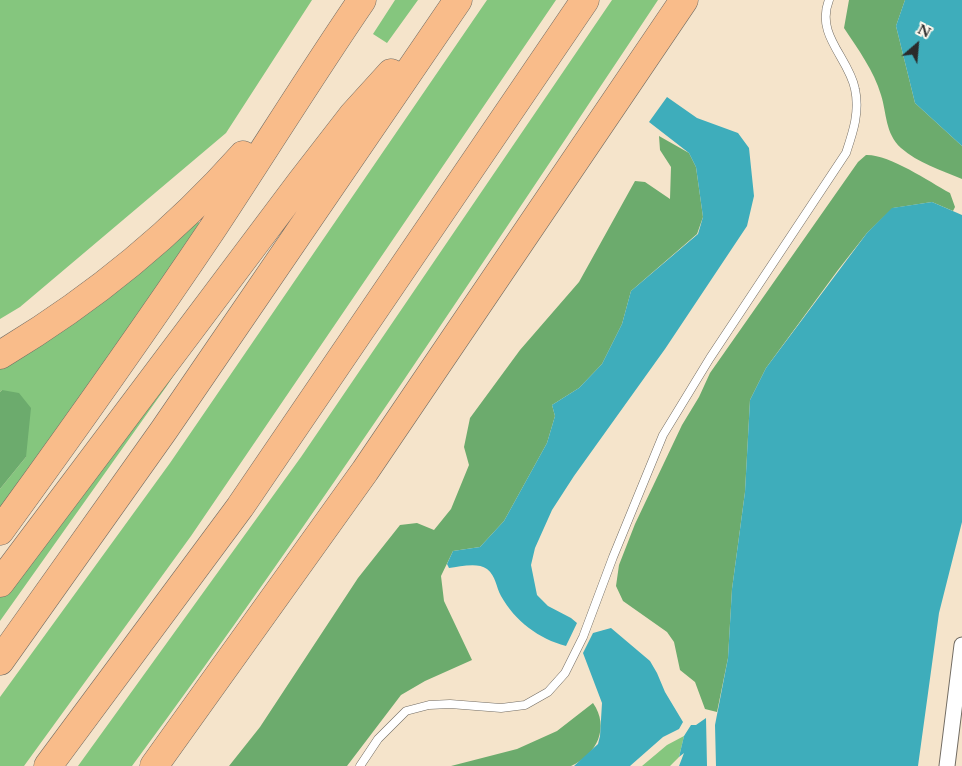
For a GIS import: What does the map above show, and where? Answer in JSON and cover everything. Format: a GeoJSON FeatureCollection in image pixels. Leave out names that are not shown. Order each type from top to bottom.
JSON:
{"type":"FeatureCollection","features":[{"type":"Feature","properties":{"kind":"highway"},"geometry":{"type":"LineString","coordinates":[[0,531],[166,296],[362,0]]}},
{"type":"Feature","properties":{"kind":"highway"},"geometry":{"type":"LineString","coordinates":[[48,766],[240,507],[585,0]]}},
{"type":"Feature","properties":{"kind":"highway"},"geometry":{"type":"LineString","coordinates":[[154,766],[365,471],[684,0]]}},
{"type":"Feature","properties":{"kind":"highway"},"geometry":{"type":"LineString","coordinates":[[0,583],[202,312],[352,116],[453,7]]}},
{"type":"Feature","properties":{"kind":"highway"},"geometry":{"type":"LineString","coordinates":[[0,661],[164,430],[453,7]]}},
{"type":"Feature","properties":{"kind":"highway"},"geometry":{"type":"LineString","coordinates":[[0,355],[87,299],[171,230],[210,192],[298,94]]}},
{"type":"Feature","properties":{"kind":"street"},"geometry":{"type":"LineString","coordinates":[[947,766],[962,645]]}},
{"type":"Feature","properties":{"kind":"lane"},"geometry":{"type":"LineString","coordinates":[[360,766],[378,739],[406,711],[429,705],[450,704],[500,708],[525,705],[548,692],[565,673],[583,637],[663,434],[710,358],[846,153],[856,122],[855,89],[828,33],[826,8],[829,0]]}},
{"type":"Feature","properties":{"kind":"green space"},"geometry":{"type":"Polygon","coordinates":[[[0,0],[312,0],[226,133],[20,307],[0,319],[0,0]]]}},
{"type":"Feature","properties":{"kind":"green space"},"geometry":{"type":"Polygon","coordinates":[[[395,0],[418,0],[387,43],[373,34],[395,0]]]}},
{"type":"Feature","properties":{"kind":"green space"},"geometry":{"type":"Polygon","coordinates":[[[487,0],[556,0],[191,536],[24,766],[0,766],[0,697],[170,463],[487,0]]]}},
{"type":"Feature","properties":{"kind":"green space"},"geometry":{"type":"Polygon","coordinates":[[[612,0],[658,0],[400,386],[268,578],[132,766],[78,766],[301,457],[612,0]]]}},
{"type":"Feature","properties":{"kind":"green space"},"geometry":{"type":"Polygon","coordinates":[[[849,0],[905,0],[896,26],[915,103],[962,146],[962,179],[915,158],[901,148],[892,136],[874,77],[844,28],[849,0]]]}},
{"type":"Feature","properties":{"kind":"green space"},"geometry":{"type":"Polygon","coordinates":[[[659,136],[689,153],[696,167],[703,217],[697,234],[631,291],[622,324],[602,364],[579,388],[552,405],[555,416],[547,443],[504,521],[480,547],[453,551],[441,576],[444,601],[472,660],[425,681],[401,695],[347,766],[229,766],[260,727],[358,578],[400,525],[417,523],[434,530],[451,509],[469,465],[464,447],[470,418],[520,350],[579,282],[635,181],[645,182],[670,199],[671,167],[660,150],[659,136]]]}},
{"type":"Feature","properties":{"kind":"green space"},"geometry":{"type":"Polygon","coordinates":[[[866,155],[897,163],[920,175],[950,193],[955,207],[953,211],[932,202],[893,208],[867,233],[838,270],[766,368],[750,400],[745,492],[732,589],[728,658],[717,712],[705,709],[695,682],[680,670],[674,642],[667,632],[623,601],[616,586],[619,565],[635,524],[682,425],[699,397],[710,373],[858,162],[866,155]]]}},
{"type":"Feature","properties":{"kind":"green space"},"geometry":{"type":"Polygon","coordinates":[[[194,219],[202,225],[0,513],[0,489],[26,457],[2,390],[0,392],[0,364],[194,219]]]}},
{"type":"Feature","properties":{"kind":"green space"},"geometry":{"type":"Polygon","coordinates":[[[179,358],[184,360],[166,387],[0,621],[0,595],[179,358]]]}},
{"type":"Feature","properties":{"kind":"green space"},"geometry":{"type":"Polygon","coordinates":[[[2,390],[19,393],[31,408],[26,457],[0,489],[0,392],[2,390]]]}},
{"type":"Feature","properties":{"kind":"green space"},"geometry":{"type":"Polygon","coordinates":[[[593,703],[600,721],[598,739],[588,755],[571,766],[451,766],[517,749],[557,731],[593,703]]]}},
{"type":"Feature","properties":{"kind":"green space"},"geometry":{"type":"Polygon","coordinates":[[[684,736],[679,757],[670,766],[642,766],[667,745],[684,736]]]}},
{"type":"Feature","properties":{"kind":"water"},"geometry":{"type":"Polygon","coordinates":[[[905,0],[962,0],[962,146],[915,103],[896,26],[905,0]]]}},
{"type":"Feature","properties":{"kind":"water"},"geometry":{"type":"Polygon","coordinates":[[[667,97],[697,118],[738,133],[749,148],[754,196],[747,226],[665,349],[574,476],[552,510],[535,548],[531,565],[537,595],[548,606],[577,623],[566,646],[537,634],[521,621],[499,593],[496,582],[487,569],[473,565],[449,568],[447,564],[453,551],[480,547],[504,521],[547,443],[555,416],[552,405],[579,388],[602,364],[622,324],[631,291],[698,234],[703,217],[696,167],[689,153],[649,122],[667,97]]]}},
{"type":"Feature","properties":{"kind":"water"},"geometry":{"type":"Polygon","coordinates":[[[932,202],[962,215],[962,522],[939,613],[918,766],[716,766],[715,725],[728,658],[732,589],[745,492],[750,400],[766,368],[867,233],[892,208],[932,202]]]}},
{"type":"Feature","properties":{"kind":"water"},"geometry":{"type":"Polygon","coordinates":[[[611,628],[650,661],[665,692],[683,722],[679,729],[663,737],[630,766],[574,766],[598,744],[600,736],[602,703],[583,653],[593,633],[611,628]]]}},
{"type":"Feature","properties":{"kind":"water"},"geometry":{"type":"Polygon","coordinates":[[[706,718],[707,766],[679,766],[684,753],[679,757],[684,736],[691,725],[696,725],[706,718]]]}}]}
